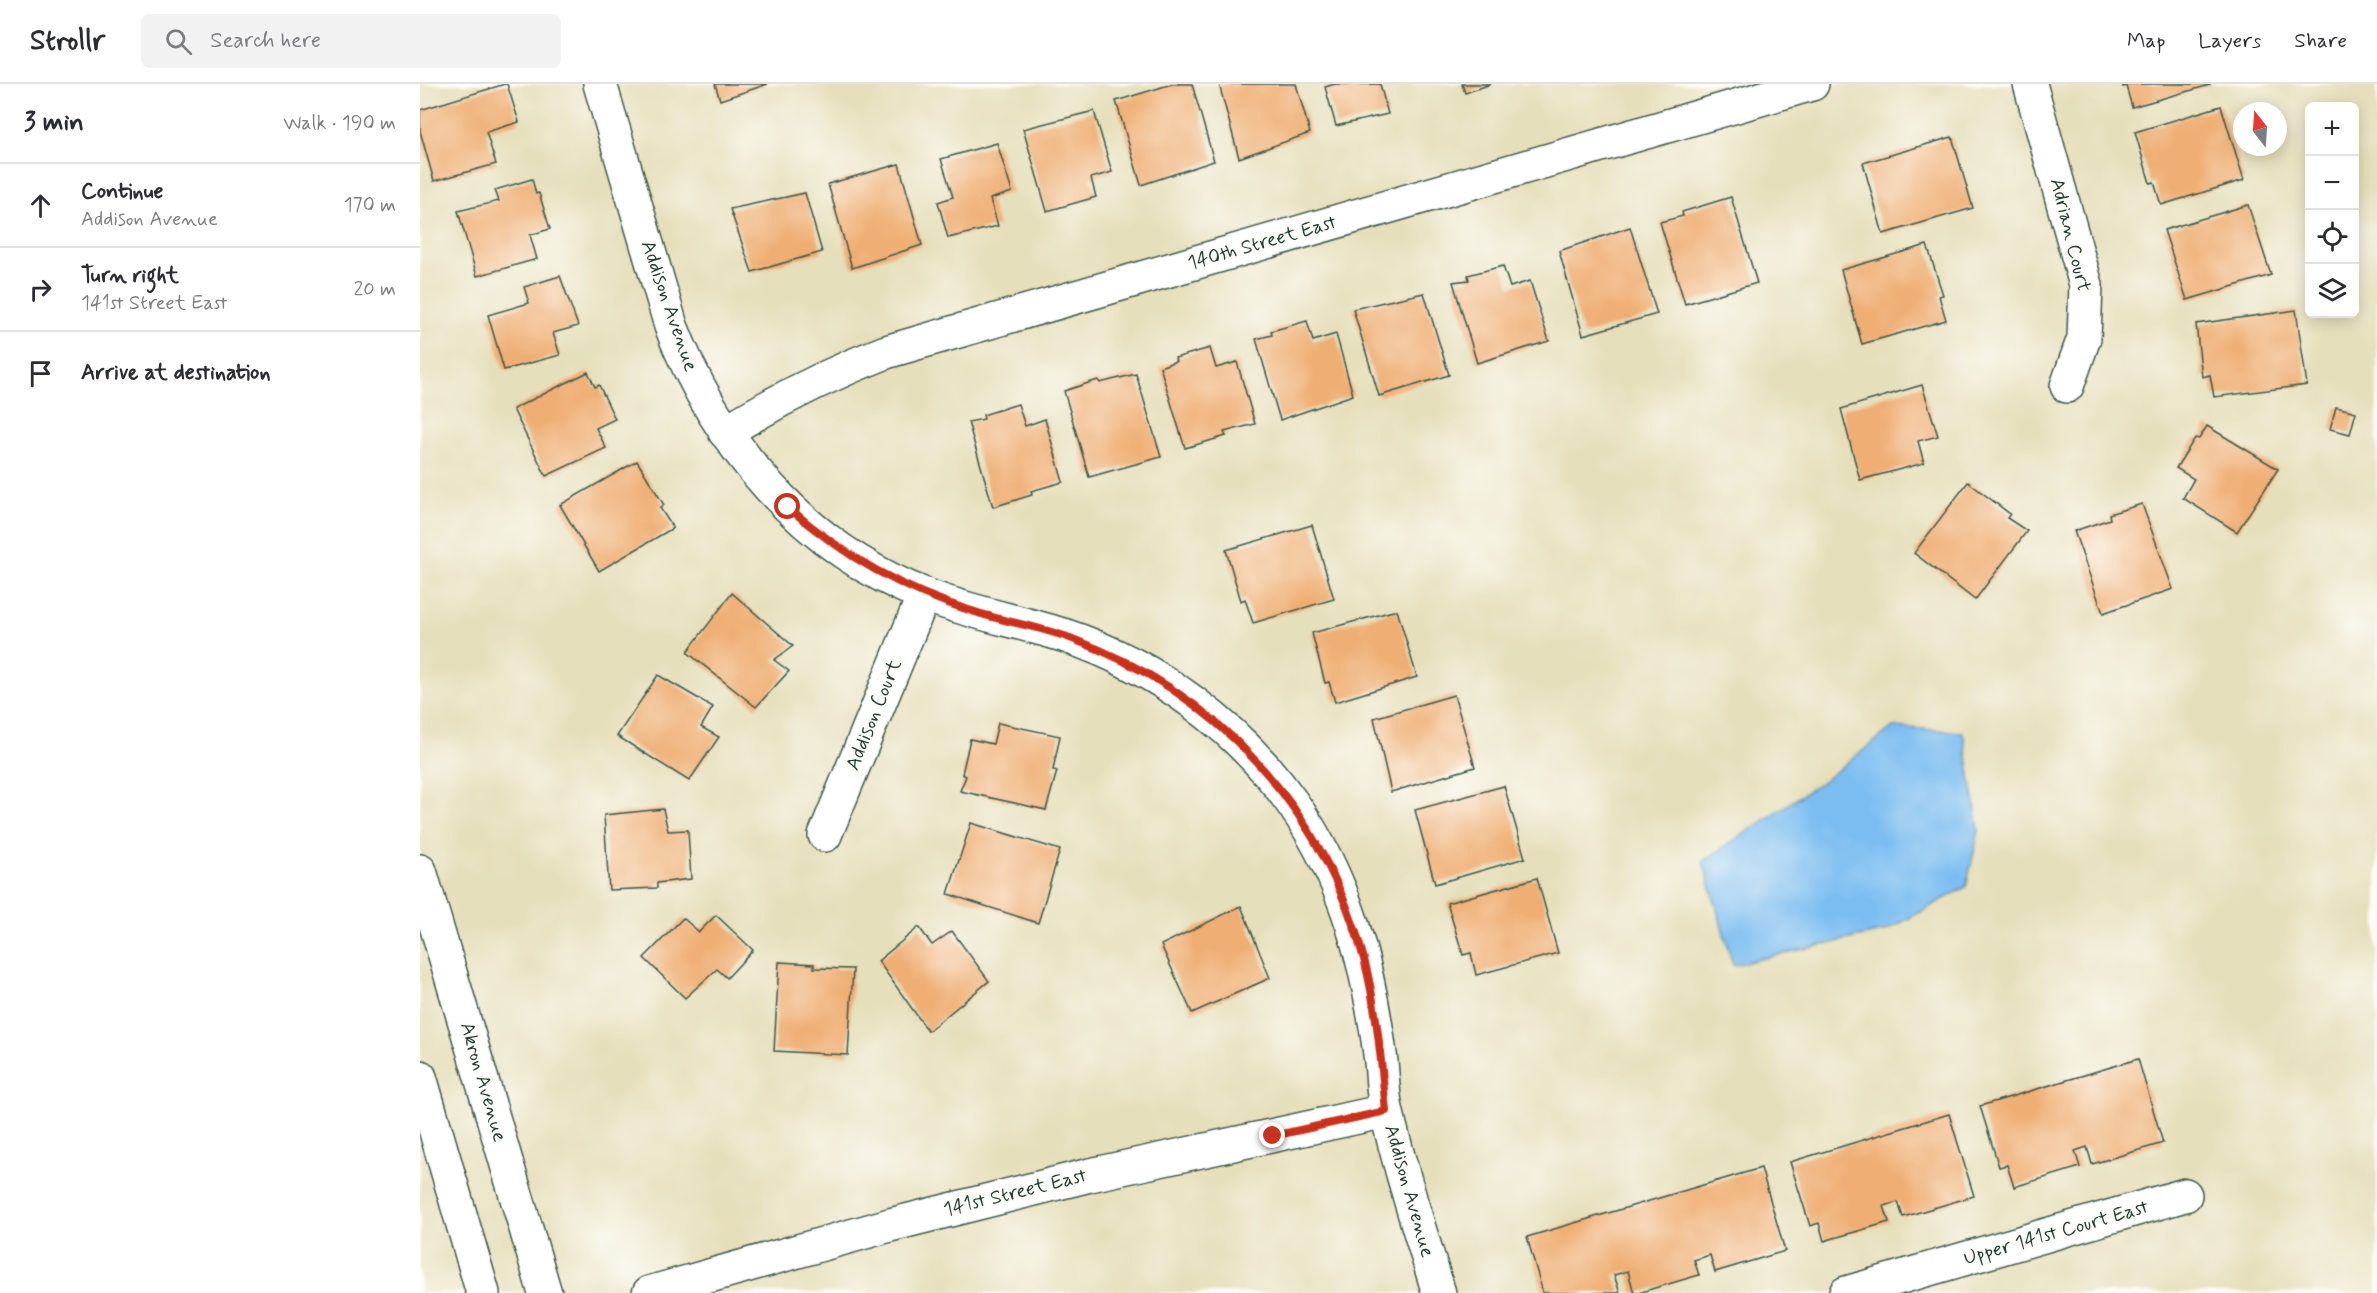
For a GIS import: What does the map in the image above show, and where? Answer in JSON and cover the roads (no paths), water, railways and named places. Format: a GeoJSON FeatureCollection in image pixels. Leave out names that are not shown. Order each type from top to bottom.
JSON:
{"type":"FeatureCollection","features":[{"type":"Feature","properties":{"kind":"street","name":"Addison Avenue"},"geometry":{"type":"LineString","coordinates":[[600,84],[671,326],[694,381],[725,432],[765,483],[812,528],[866,565],[924,595],[973,612],[1068,637],[1134,665],[1168,685],[1206,713],[1236,739],[1269,773],[1314,838],[1333,872],[1351,916],[1364,962],[1380,1053],[1386,1111],[1439,1293]]}},
{"type":"Feature","properties":{"kind":"street","name":"140th Street East"},"geometry":{"type":"LineString","coordinates":[[725,432],[833,372],[886,352],[1812,84]]}},
{"type":"Feature","properties":{"kind":"street","name":"Adrian Court"},"geometry":{"type":"LineString","coordinates":[[2030,84],[2086,285],[2084,338],[2067,386]]}},
{"type":"Feature","properties":{"kind":"street","name":"Addison Court"},"geometry":{"type":"LineString","coordinates":[[825,835],[924,595]]}},
{"type":"Feature","properties":{"kind":"street","name":"Akron Avenue"},"geometry":{"type":"LineString","coordinates":[[420,871],[545,1293]]}},
{"type":"Feature","properties":{"kind":"street"},"geometry":{"type":"LineString","coordinates":[[420,1077],[483,1293]]}},
{"type":"Feature","properties":{"kind":"street","name":"141st Street East"},"geometry":{"type":"LineString","coordinates":[[649,1293],[890,1225],[1090,1175],[1386,1111]]}},
{"type":"Feature","properties":{"kind":"street","name":"Upper 141st Court East"},"geometry":{"type":"LineString","coordinates":[[1846,1293],[1929,1282],[2186,1195]]}},
{"type":"Feature","properties":{"kind":"water"},"geometry":{"type":"Polygon","coordinates":[[[1893,727],[1963,732],[1979,830],[1966,887],[1886,931],[1733,965],[1703,861],[1826,779],[1893,727]]]}}]}
